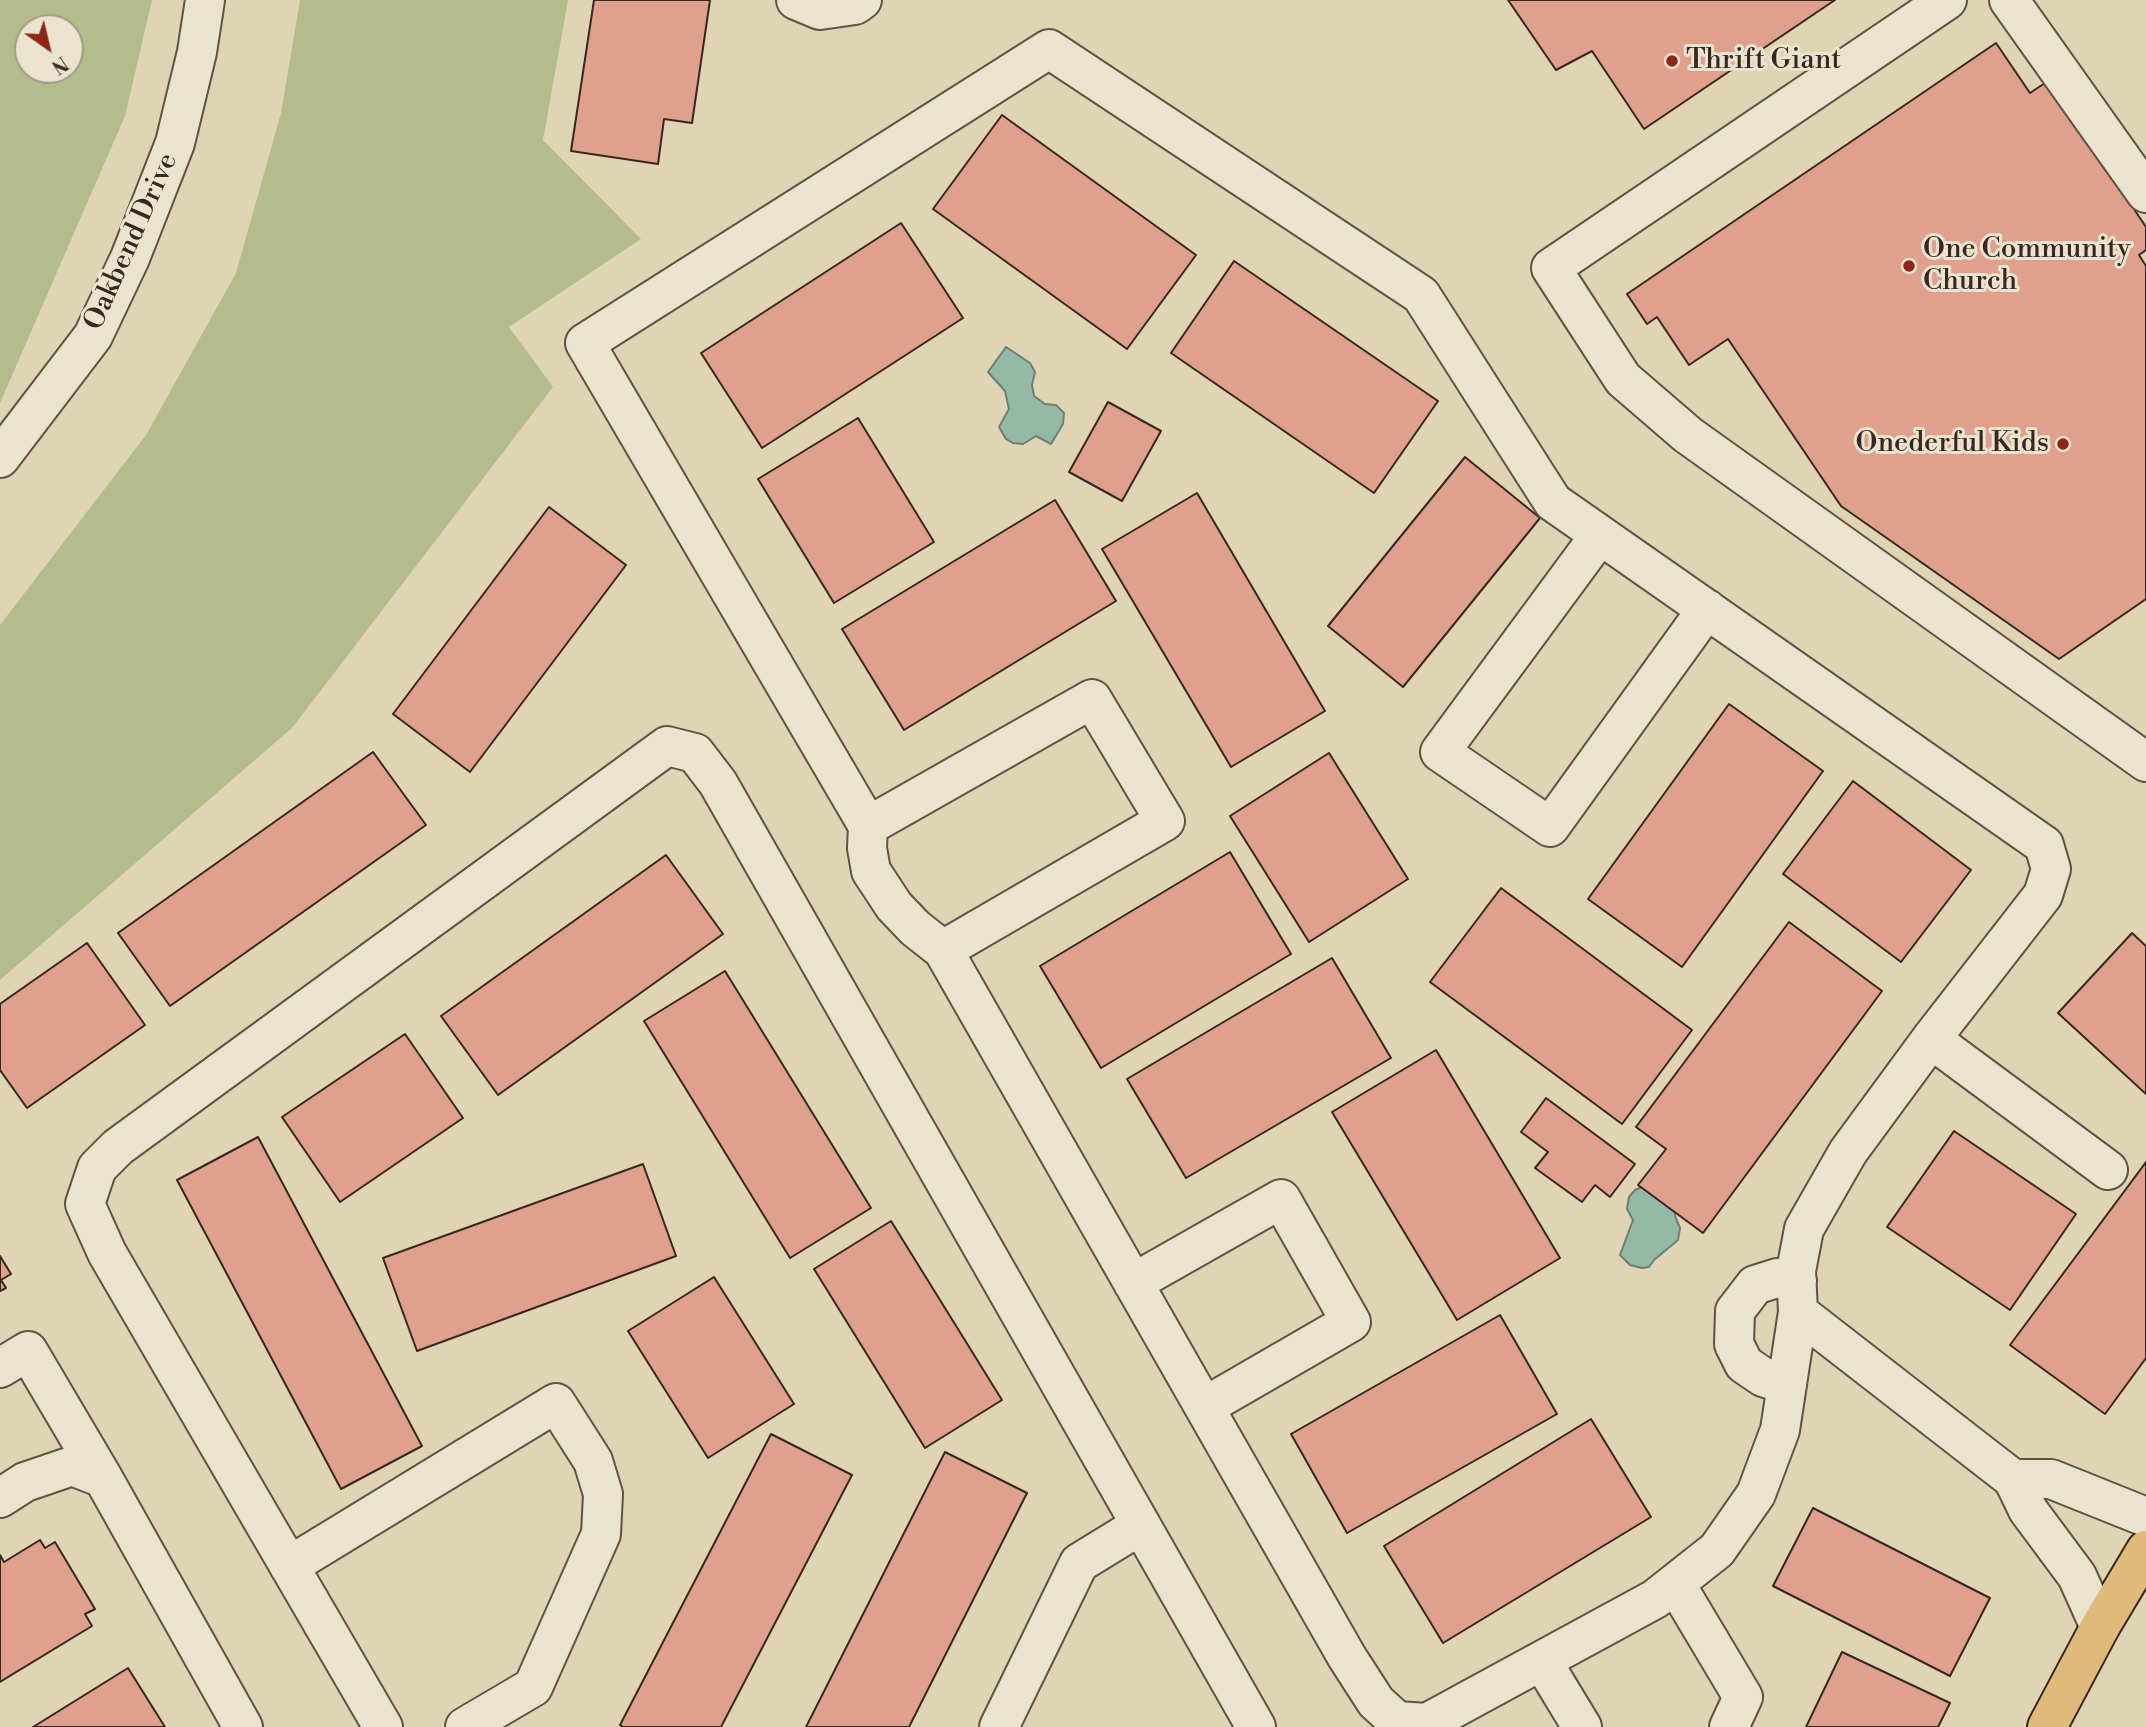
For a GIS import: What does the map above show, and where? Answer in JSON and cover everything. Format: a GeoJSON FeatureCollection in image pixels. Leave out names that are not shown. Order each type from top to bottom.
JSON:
{"type":"FeatureCollection","features":[{"type":"Feature","properties":{"kind":"main road"},"geometry":{"type":"LineString","coordinates":[[2047,1727],[2145,1544]]}},
{"type":"Feature","properties":{"kind":"street","name":"Oakbend Drive"},"geometry":{"type":"LineString","coordinates":[[0,458],[93,336],[130,258],[175,143],[197,52],[205,0]]}},
{"type":"Feature","properties":{"kind":"street"},"geometry":{"type":"LineString","coordinates":[[796,0],[820,10],[855,5],[862,0]]}},
{"type":"Feature","properties":{"kind":"street"},"geometry":{"type":"LineString","coordinates":[[1947,0],[1551,268],[1623,379],[1688,435],[2146,762]]}},
{"type":"Feature","properties":{"kind":"street"},"geometry":{"type":"LineString","coordinates":[[2009,0],[2146,193]]}},
{"type":"Feature","properties":{"kind":"street"},"geometry":{"type":"LineString","coordinates":[[1049,49],[1421,295],[1553,502],[1600,535],[2044,845],[2051,869],[2043,895],[1848,1152],[1804,1229],[1796,1271],[1798,1297],[1780,1430],[1756,1494],[1717,1550],[1655,1599],[1427,1723],[1397,1721],[1376,1702],[1347,1657],[943,950],[915,928],[894,906],[871,871],[867,848],[868,827],[585,343],[1049,49]]}},
{"type":"Feature","properties":{"kind":"street"},"geometry":{"type":"LineString","coordinates":[[1600,535],[1440,752],[1550,827],[1707,609]]}},
{"type":"Feature","properties":{"kind":"street"},"geometry":{"type":"LineString","coordinates":[[868,827],[1092,699],[1099,710],[1165,821],[943,950]]}},
{"type":"Feature","properties":{"kind":"street"},"geometry":{"type":"LineString","coordinates":[[383,1727],[107,1253],[85,1204],[97,1168],[118,1147],[667,746],[695,753],[718,783],[1256,1727]]}},
{"type":"Feature","properties":{"kind":"street"},"geometry":{"type":"LineString","coordinates":[[1931,1040],[2108,1170]]}},
{"type":"Feature","properties":{"kind":"street"},"geometry":{"type":"LineString","coordinates":[[1133,1283],[1281,1199],[1351,1322],[1204,1407]]}},
{"type":"Feature","properties":{"kind":"street"},"geometry":{"type":"LineString","coordinates":[[1787,1385],[1763,1377],[1744,1364],[1734,1344],[1734,1311],[1755,1285],[1777,1278],[2013,1479],[2028,1510],[2077,1576],[2100,1627]]}},
{"type":"Feature","properties":{"kind":"street"},"geometry":{"type":"LineString","coordinates":[[0,1368],[28,1352],[103,1478],[243,1727]]}},
{"type":"Feature","properties":{"kind":"street"},"geometry":{"type":"LineString","coordinates":[[289,1566],[556,1403],[593,1461],[603,1494],[601,1534],[533,1687],[465,1727]]}},
{"type":"Feature","properties":{"kind":"street"},"geometry":{"type":"LineString","coordinates":[[0,1498],[24,1482],[72,1466],[103,1478]]}},
{"type":"Feature","properties":{"kind":"street"},"geometry":{"type":"LineString","coordinates":[[2013,1479],[2051,1479],[2145,1544]]}},
{"type":"Feature","properties":{"kind":"street"},"geometry":{"type":"LineString","coordinates":[[999,1727],[1079,1563],[1141,1525]]}},
{"type":"Feature","properties":{"kind":"street"},"geometry":{"type":"LineString","coordinates":[[1675,1583],[1743,1697],[1729,1727]]}},
{"type":"Feature","properties":{"kind":"street"},"geometry":{"type":"LineString","coordinates":[[1542,1661],[1582,1727]]}},
{"type":"Feature","properties":{"kind":"shaded area"},"geometry":{"type":"Polygon","coordinates":[[[0,0],[152,0],[125,116],[0,403],[0,0]]]}},
{"type":"Feature","properties":{"kind":"shaded area"},"geometry":{"type":"Polygon","coordinates":[[[300,0],[568,0],[543,140],[641,239],[509,327],[553,387],[292,728],[0,980],[0,625],[146,435],[236,273],[281,113],[300,0]]]}},
{"type":"Feature","properties":{"kind":"shaded area"},"geometry":{"type":"Polygon","coordinates":[[[1006,347],[1030,363],[1035,372],[1032,385],[1034,396],[1045,404],[1056,405],[1064,413],[1063,424],[1051,444],[1036,436],[1023,444],[1013,443],[1006,439],[999,427],[1009,409],[1005,391],[988,372],[1006,347]]]}},
{"type":"Feature","properties":{"kind":"shaded area"},"geometry":{"type":"Polygon","coordinates":[[[1648,1184],[1675,1207],[1680,1228],[1678,1240],[1649,1267],[1642,1268],[1630,1265],[1620,1255],[1633,1220],[1627,1209],[1629,1197],[1635,1190],[1648,1184]]]}},
{"type":"Feature","properties":{"kind":"building"},"geometry":{"type":"Polygon","coordinates":[[[594,0],[710,0],[692,123],[664,119],[658,164],[571,151],[594,0]]]}},
{"type":"Feature","properties":{"kind":"building","name":"Thrift Giant"},"geometry":{"type":"Polygon","coordinates":[[[1508,0],[1835,0],[1644,129],[1592,51],[1556,70],[1508,0]]]}},
{"type":"Feature","properties":{"kind":"building"},"geometry":{"type":"Polygon","coordinates":[[[1996,43],[2030,93],[2048,81],[2146,227],[2146,250],[2139,255],[2146,266],[2146,599],[2059,659],[1841,506],[1728,339],[1689,365],[1657,317],[1647,324],[1627,294],[1996,43]]]}},
{"type":"Feature","properties":{"kind":"building"},"geometry":{"type":"Polygon","coordinates":[[[1002,115],[1196,255],[1127,349],[933,209],[1002,115]]]}},
{"type":"Feature","properties":{"kind":"building"},"geometry":{"type":"Polygon","coordinates":[[[901,223],[963,318],[762,448],[701,353],[901,223]]]}},
{"type":"Feature","properties":{"kind":"building"},"geometry":{"type":"Polygon","coordinates":[[[1234,261],[1438,401],[1374,493],[1171,353],[1234,261]]]}},
{"type":"Feature","properties":{"kind":"building"},"geometry":{"type":"Polygon","coordinates":[[[1108,402],[1161,431],[1122,501],[1069,472],[1108,402]]]}},
{"type":"Feature","properties":{"kind":"building"},"geometry":{"type":"Polygon","coordinates":[[[858,418],[934,542],[834,603],[758,479],[858,418]]]}},
{"type":"Feature","properties":{"kind":"building"},"geometry":{"type":"Polygon","coordinates":[[[1465,457],[1540,518],[1403,687],[1328,626],[1465,457]]]}},
{"type":"Feature","properties":{"kind":"building"},"geometry":{"type":"Polygon","coordinates":[[[1197,493],[1325,711],[1231,767],[1102,549],[1197,493]]]}},
{"type":"Feature","properties":{"kind":"building"},"geometry":{"type":"Polygon","coordinates":[[[1055,500],[1116,601],[904,730],[842,629],[1055,500]]]}},
{"type":"Feature","properties":{"kind":"building"},"geometry":{"type":"Polygon","coordinates":[[[549,507],[626,565],[470,772],[393,714],[549,507]]]}},
{"type":"Feature","properties":{"kind":"building"},"geometry":{"type":"Polygon","coordinates":[[[1729,704],[1823,771],[1682,967],[1588,899],[1729,704]]]}},
{"type":"Feature","properties":{"kind":"building"},"geometry":{"type":"Polygon","coordinates":[[[373,752],[426,825],[170,1006],[118,933],[373,752]]]}},
{"type":"Feature","properties":{"kind":"building"},"geometry":{"type":"Polygon","coordinates":[[[1329,753],[1408,879],[1309,942],[1230,816],[1329,753]]]}},
{"type":"Feature","properties":{"kind":"building"},"geometry":{"type":"Polygon","coordinates":[[[1853,781],[1971,870],[1901,962],[1783,874],[1853,781]]]}},
{"type":"Feature","properties":{"kind":"building"},"geometry":{"type":"Polygon","coordinates":[[[1230,852],[1291,954],[1101,1068],[1040,966],[1230,852]]]}},
{"type":"Feature","properties":{"kind":"building"},"geometry":{"type":"Polygon","coordinates":[[[666,855],[723,934],[498,1095],[441,1016],[666,855]]]}},
{"type":"Feature","properties":{"kind":"building"},"geometry":{"type":"Polygon","coordinates":[[[1501,888],[1692,1030],[1622,1124],[1430,982],[1501,888]]]}},
{"type":"Feature","properties":{"kind":"building"},"geometry":{"type":"Polygon","coordinates":[[[1789,922],[1882,991],[1703,1233],[1638,1185],[1666,1149],[1636,1127],[1789,922]]]}},
{"type":"Feature","properties":{"kind":"building"},"geometry":{"type":"Polygon","coordinates":[[[2132,933],[2146,946],[2146,1094],[2058,1013],[2132,933]]]}},
{"type":"Feature","properties":{"kind":"building"},"geometry":{"type":"Polygon","coordinates":[[[87,943],[145,1025],[27,1108],[0,1070],[0,1004],[87,943]]]}},
{"type":"Feature","properties":{"kind":"building"},"geometry":{"type":"Polygon","coordinates":[[[1332,958],[1391,1058],[1186,1178],[1127,1079],[1332,958]]]}},
{"type":"Feature","properties":{"kind":"building"},"geometry":{"type":"Polygon","coordinates":[[[725,971],[871,1208],[790,1258],[644,1021],[725,971]]]}},
{"type":"Feature","properties":{"kind":"building"},"geometry":{"type":"Polygon","coordinates":[[[405,1034],[463,1118],[340,1202],[282,1117],[405,1034]]]}},
{"type":"Feature","properties":{"kind":"building"},"geometry":{"type":"Polygon","coordinates":[[[1436,1050],[1560,1258],[1457,1320],[1332,1112],[1436,1050]]]}},
{"type":"Feature","properties":{"kind":"building"},"geometry":{"type":"Polygon","coordinates":[[[1546,1098],[1635,1164],[1610,1197],[1595,1185],[1582,1202],[1535,1168],[1548,1152],[1521,1132],[1546,1098]]]}},
{"type":"Feature","properties":{"kind":"building"},"geometry":{"type":"Polygon","coordinates":[[[1954,1131],[2076,1214],[2010,1310],[1887,1227],[1954,1131]]]}},
{"type":"Feature","properties":{"kind":"building"},"geometry":{"type":"Polygon","coordinates":[[[258,1137],[422,1446],[341,1489],[177,1180],[258,1137]]]}},
{"type":"Feature","properties":{"kind":"building"},"geometry":{"type":"Polygon","coordinates":[[[2146,1162],[2146,1358],[2105,1414],[2010,1345],[2146,1162]]]}},
{"type":"Feature","properties":{"kind":"building"},"geometry":{"type":"Polygon","coordinates":[[[643,1164],[676,1256],[417,1351],[383,1258],[643,1164]]]}},
{"type":"Feature","properties":{"kind":"building"},"geometry":{"type":"Polygon","coordinates":[[[891,1221],[1002,1400],[925,1448],[814,1269],[891,1221]]]}},
{"type":"Feature","properties":{"kind":"building"},"geometry":{"type":"Polygon","coordinates":[[[0,1256],[11,1274],[1,1280],[6,1288],[0,1291],[0,1256]]]}},
{"type":"Feature","properties":{"kind":"building"},"geometry":{"type":"Polygon","coordinates":[[[714,1277],[794,1404],[708,1458],[628,1331],[714,1277]]]}},
{"type":"Feature","properties":{"kind":"building"},"geometry":{"type":"Polygon","coordinates":[[[1500,1315],[1557,1414],[1347,1533],[1291,1434],[1500,1315]]]}},
{"type":"Feature","properties":{"kind":"building"},"geometry":{"type":"Polygon","coordinates":[[[1591,1419],[1651,1517],[1443,1643],[1384,1546],[1591,1419]]]}},
{"type":"Feature","properties":{"kind":"building"},"geometry":{"type":"Polygon","coordinates":[[[771,1434],[852,1475],[721,1727],[623,1727],[620,1725],[771,1434]]]}},
{"type":"Feature","properties":{"kind":"building"},"geometry":{"type":"Polygon","coordinates":[[[945,1452],[1027,1493],[909,1727],[806,1727],[945,1452]]]}},
{"type":"Feature","properties":{"kind":"building"},"geometry":{"type":"Polygon","coordinates":[[[1813,1508],[1990,1598],[1950,1676],[1773,1586],[1813,1508]]]}},
{"type":"Feature","properties":{"kind":"building"},"geometry":{"type":"Polygon","coordinates":[[[40,1540],[45,1548],[55,1542],[95,1609],[85,1614],[92,1626],[0,1682],[0,1555],[4,1562],[40,1540]]]}},
{"type":"Feature","properties":{"kind":"building"},"geometry":{"type":"Polygon","coordinates":[[[1842,1652],[1950,1703],[1938,1727],[1806,1727],[1842,1652]]]}},
{"type":"Feature","properties":{"kind":"building"},"geometry":{"type":"Polygon","coordinates":[[[128,1668],[165,1727],[33,1727],[128,1668]]]}},
{"type":"Feature","properties":{"kind":"place","name":"Thrift Giant"},"geometry":{"type":"Point","coordinates":[1672,61]}},
{"type":"Feature","properties":{"kind":"place","name":"One Community Church"},"geometry":{"type":"Point","coordinates":[1909,266]}},
{"type":"Feature","properties":{"kind":"place","name":"Onederful Kids"},"geometry":{"type":"Point","coordinates":[2063,444]}}]}
